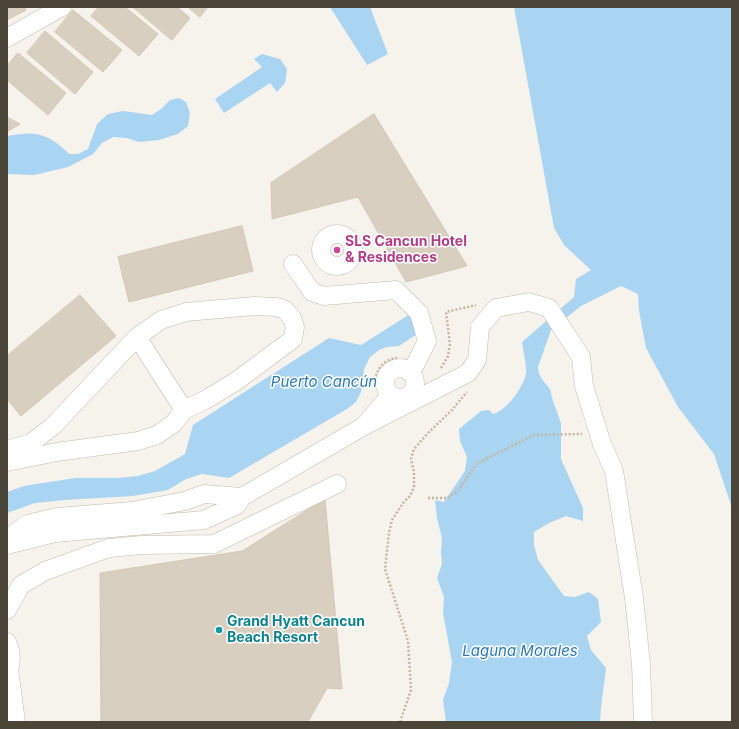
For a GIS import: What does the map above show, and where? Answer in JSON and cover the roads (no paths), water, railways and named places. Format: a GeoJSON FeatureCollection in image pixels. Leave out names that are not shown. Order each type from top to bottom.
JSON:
{"type":"FeatureCollection","features":[{"type":"Feature","properties":{"kind":"street"},"geometry":{"type":"LineString","coordinates":[[7,38],[62,7]]}},
{"type":"Feature","properties":{"kind":"street"},"geometry":{"type":"LineString","coordinates":[[293,264],[312,292],[324,296],[396,290],[419,313],[427,342],[412,368],[397,369],[388,374],[385,384],[386,389],[382,393],[364,426]]}},
{"type":"Feature","properties":{"kind":"street"},"geometry":{"type":"LineString","coordinates":[[339,266],[342,295]]}},
{"type":"Feature","properties":{"kind":"street"},"geometry":{"type":"LineString","coordinates":[[7,545],[55,533],[204,520],[237,505],[242,497],[364,426],[468,373],[478,360],[480,327],[496,308],[529,302],[549,308],[581,357],[584,386],[602,444],[614,471],[634,598],[640,664],[642,722]]}},
{"type":"Feature","properties":{"kind":"street"},"geometry":{"type":"LineString","coordinates":[[254,306],[277,307],[285,310],[292,318],[295,326],[293,339],[235,382],[205,400],[184,410],[174,423],[157,435],[138,442],[7,458],[42,436],[137,337],[161,320],[186,312],[254,306]]}},
{"type":"Feature","properties":{"kind":"street"},"geometry":{"type":"LineString","coordinates":[[137,337],[184,410]]}},
{"type":"Feature","properties":{"kind":"street"},"geometry":{"type":"LineString","coordinates":[[7,610],[21,585],[45,571],[109,548],[142,545],[214,544],[337,484]]}},
{"type":"Feature","properties":{"kind":"street"},"geometry":{"type":"LineString","coordinates":[[7,539],[27,524],[58,517],[132,511],[186,501],[204,494],[242,497]]}},
{"type":"Feature","properties":{"kind":"street"},"geometry":{"type":"LineString","coordinates":[[7,642],[11,658],[8,672],[16,722]]}},
{"type":"Feature","properties":{"kind":"water"},"geometry":{"type":"Polygon","coordinates":[[[330,7],[370,7],[388,54],[367,65],[330,7]]]}},
{"type":"Feature","properties":{"kind":"water","name":"Laguna Morales"},"geometry":{"type":"Polygon","coordinates":[[[514,7],[732,7],[732,508],[714,454],[678,407],[646,348],[639,311],[638,294],[621,286],[581,306],[551,330],[538,367],[539,374],[550,389],[561,423],[561,459],[583,508],[583,521],[566,516],[549,523],[534,532],[534,545],[538,560],[564,596],[575,597],[589,592],[598,599],[601,622],[587,636],[591,650],[606,668],[600,722],[446,722],[443,700],[449,683],[452,662],[443,613],[444,597],[437,578],[442,564],[442,538],[437,518],[435,500],[444,502],[465,471],[467,457],[460,441],[459,429],[481,411],[489,410],[493,414],[504,408],[514,398],[526,374],[522,342],[574,297],[576,279],[591,270],[564,245],[554,228],[514,7]]]}},
{"type":"Feature","properties":{"kind":"water"},"geometry":{"type":"Polygon","coordinates":[[[262,54],[280,59],[287,69],[285,83],[277,92],[270,83],[224,113],[215,99],[262,67],[254,59],[262,54]]]}},
{"type":"Feature","properties":{"kind":"water"},"geometry":{"type":"Polygon","coordinates":[[[179,98],[186,102],[190,113],[188,126],[178,134],[159,140],[139,142],[127,138],[113,137],[102,143],[93,154],[68,167],[34,175],[7,174],[8,136],[26,133],[42,135],[55,142],[69,154],[78,154],[88,149],[97,124],[108,114],[123,111],[152,115],[170,100],[179,98]]]}},
{"type":"Feature","properties":{"kind":"water","name":"Puerto Cancún"},"geometry":{"type":"Polygon","coordinates":[[[418,309],[429,326],[399,346],[387,347],[379,350],[370,357],[364,369],[361,392],[356,402],[347,409],[229,478],[202,474],[186,479],[168,490],[133,496],[35,503],[7,513],[7,492],[24,486],[75,478],[118,478],[138,476],[155,471],[185,454],[193,425],[329,338],[361,345],[418,309]]]}},
{"type":"Feature","properties":{"kind":"place","name":"SLS Cancun Hotel & Residences"},"geometry":{"type":"Point","coordinates":[337,250]}},
{"type":"Feature","properties":{"kind":"place","name":"Grand Hyatt Cancun Beach Resort"},"geometry":{"type":"Point","coordinates":[219,630]}}]}
